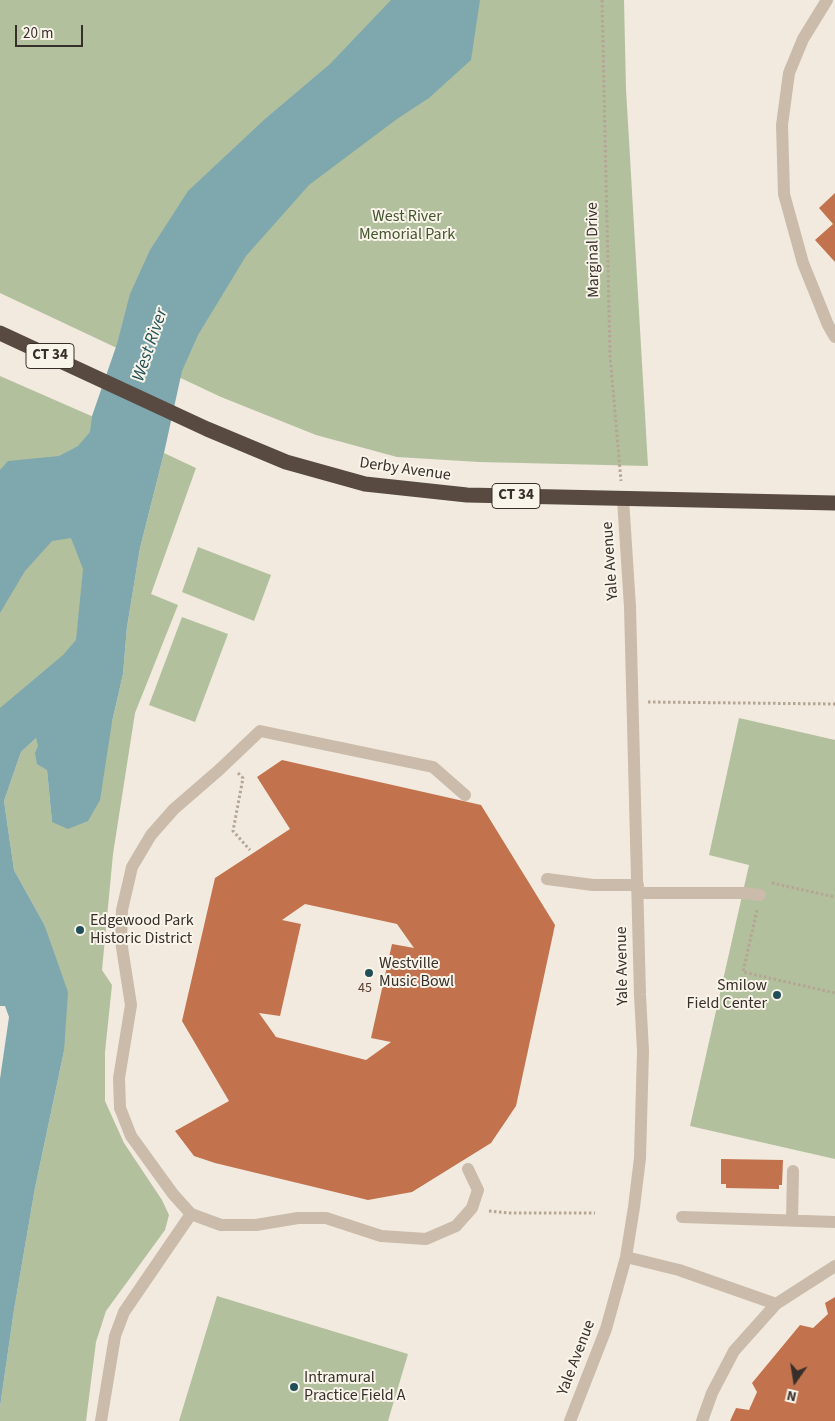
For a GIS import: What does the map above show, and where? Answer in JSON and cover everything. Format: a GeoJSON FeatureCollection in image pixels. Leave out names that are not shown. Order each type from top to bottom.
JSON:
{"type":"FeatureCollection","features":[{"type":"Feature","properties":{"kind":"highway","name":"Derby Avenue"},"geometry":{"type":"LineString","coordinates":[[0,333],[207,429],[286,462],[365,484],[467,495],[835,503]]}},
{"type":"Feature","properties":{"kind":"street"},"geometry":{"type":"LineString","coordinates":[[827,0],[803,39],[789,73],[782,125],[784,194],[803,263],[835,338]]}},
{"type":"Feature","properties":{"kind":"street","name":"Yale Avenue"},"geometry":{"type":"LineString","coordinates":[[570,1421],[606,1329],[626,1257],[639,1168],[643,1051],[630,606],[623,499]]}},
{"type":"Feature","properties":{"kind":"street"},"geometry":{"type":"LineString","coordinates":[[465,795],[434,767],[260,731],[174,809],[151,835],[132,866],[122,910],[122,941],[130,1005],[118,1078],[120,1108],[131,1136],[172,1194],[191,1214],[221,1225],[256,1225],[298,1218],[326,1218],[381,1236],[426,1239],[456,1226],[472,1208],[478,1190],[468,1169]]}},
{"type":"Feature","properties":{"kind":"street"},"geometry":{"type":"LineString","coordinates":[[547,879],[593,886],[760,895]]}},
{"type":"Feature","properties":{"kind":"street"},"geometry":{"type":"LineString","coordinates":[[792,1221],[793,1171]]}},
{"type":"Feature","properties":{"kind":"street"},"geometry":{"type":"LineString","coordinates":[[101,1421],[115,1336],[124,1312],[191,1214]]}},
{"type":"Feature","properties":{"kind":"street"},"geometry":{"type":"LineString","coordinates":[[682,1218],[835,1222]]}},
{"type":"Feature","properties":{"kind":"street"},"geometry":{"type":"LineString","coordinates":[[626,1257],[679,1270],[776,1304]]}},
{"type":"Feature","properties":{"kind":"street"},"geometry":{"type":"LineString","coordinates":[[702,1421],[712,1393],[734,1351],[776,1304],[835,1266]]}},
{"type":"Feature","properties":{"kind":"path","name":"Marginal Drive"},"geometry":{"type":"LineString","coordinates":[[602,0],[610,355],[623,499]]}},
{"type":"Feature","properties":{"kind":"path"},"geometry":{"type":"LineString","coordinates":[[633,702],[835,704]]}},
{"type":"Feature","properties":{"kind":"path"},"geometry":{"type":"LineString","coordinates":[[228,762],[244,778],[233,831],[250,850]]}},
{"type":"Feature","properties":{"kind":"path"},"geometry":{"type":"LineString","coordinates":[[835,896],[763,881],[743,972],[835,993]]}},
{"type":"Feature","properties":{"kind":"path"},"geometry":{"type":"LineString","coordinates":[[510,1213],[595,1214]]}},
{"type":"Feature","properties":{"kind":"green space","name":"West River Memorial Park"},"geometry":{"type":"Polygon","coordinates":[[[0,0],[624,0],[626,89],[648,466],[479,462],[397,457],[316,435],[221,397],[0,293],[0,0]]]}},
{"type":"Feature","properties":{"kind":"green space"},"geometry":{"type":"Polygon","coordinates":[[[0,376],[121,429],[103,624],[0,747],[0,376]]]}},
{"type":"Feature","properties":{"kind":"green space"},"geometry":{"type":"Polygon","coordinates":[[[164,453],[196,468],[151,594],[178,605],[135,713],[113,854],[102,970],[112,985],[105,1052],[105,1101],[124,1143],[162,1200],[169,1215],[165,1230],[106,1311],[96,1342],[86,1421],[0,1421],[0,1407],[14,1310],[35,1188],[64,1051],[44,924],[14,870],[4,801],[21,752],[36,738],[47,770],[52,822],[112,722],[123,674],[127,627],[140,548],[164,453]]]}},
{"type":"Feature","properties":{"kind":"green space"},"geometry":{"type":"Polygon","coordinates":[[[198,547],[271,575],[254,621],[182,592],[198,547]]]}},
{"type":"Feature","properties":{"kind":"green space"},"geometry":{"type":"Polygon","coordinates":[[[182,617],[228,634],[195,722],[149,705],[182,617]]]}},
{"type":"Feature","properties":{"kind":"green space","name":"Smilow Field Center"},"geometry":{"type":"Polygon","coordinates":[[[739,718],[835,740],[835,1159],[690,1126],[749,865],[709,855],[739,718]]]}},
{"type":"Feature","properties":{"kind":"green space","name":"Intramural Practice Field A"},"geometry":{"type":"Polygon","coordinates":[[[217,1296],[408,1354],[388,1421],[179,1421],[217,1296]]]}},
{"type":"Feature","properties":{"kind":"water","name":"West River"},"geometry":{"type":"Polygon","coordinates":[[[391,0],[480,0],[471,60],[429,98],[397,119],[309,185],[246,256],[198,335],[182,371],[140,548],[127,627],[123,674],[112,722],[100,800],[88,821],[68,829],[52,822],[47,770],[37,764],[35,753],[38,746],[36,738],[21,752],[4,801],[14,870],[44,924],[68,992],[64,1051],[35,1188],[0,1407],[0,1079],[9,1017],[5,1006],[0,1006],[0,708],[63,655],[76,640],[83,569],[71,538],[52,541],[25,571],[0,613],[0,470],[8,461],[59,456],[78,446],[90,432],[92,416],[117,344],[130,294],[150,250],[188,191],[265,119],[330,64],[391,0]]]}},
{"type":"Feature","properties":{"kind":"building"},"geometry":{"type":"Polygon","coordinates":[[[835,193],[835,262],[815,240],[833,224],[819,208],[835,193]]]}},
{"type":"Feature","properties":{"kind":"building","name":"Westville Music Bowl"},"geometry":{"type":"Polygon","coordinates":[[[282,760],[481,805],[555,925],[516,1106],[491,1143],[412,1192],[368,1200],[215,1163],[194,1156],[175,1131],[229,1101],[182,1021],[215,878],[290,829],[257,777],[282,760]],[[305,904],[282,920],[301,924],[280,1016],[259,1013],[276,1037],[366,1060],[391,1042],[371,1038],[392,944],[414,948],[397,924],[305,904]]]}},
{"type":"Feature","properties":{"kind":"building"},"geometry":{"type":"Polygon","coordinates":[[[721,1159],[783,1160],[782,1185],[779,1185],[779,1189],[726,1188],[726,1184],[721,1184],[721,1159]]]}},
{"type":"Feature","properties":{"kind":"building"},"geometry":{"type":"Polygon","coordinates":[[[835,1297],[835,1421],[730,1421],[736,1408],[749,1410],[757,1392],[752,1383],[800,1325],[813,1328],[828,1314],[825,1303],[835,1297]]]}},
{"type":"Feature","properties":{"kind":"place","name":"Edgewood Park Historic District"},"geometry":{"type":"Point","coordinates":[80,930]}},
{"type":"Feature","properties":{"kind":"place","name":"Westville Music Bowl"},"geometry":{"type":"Point","coordinates":[369,973]}},
{"type":"Feature","properties":{"kind":"place","name":"Smilow Field Center"},"geometry":{"type":"Point","coordinates":[777,995]}},
{"type":"Feature","properties":{"kind":"place","name":"Intramural Practice Field A"},"geometry":{"type":"Point","coordinates":[294,1387]}}]}
